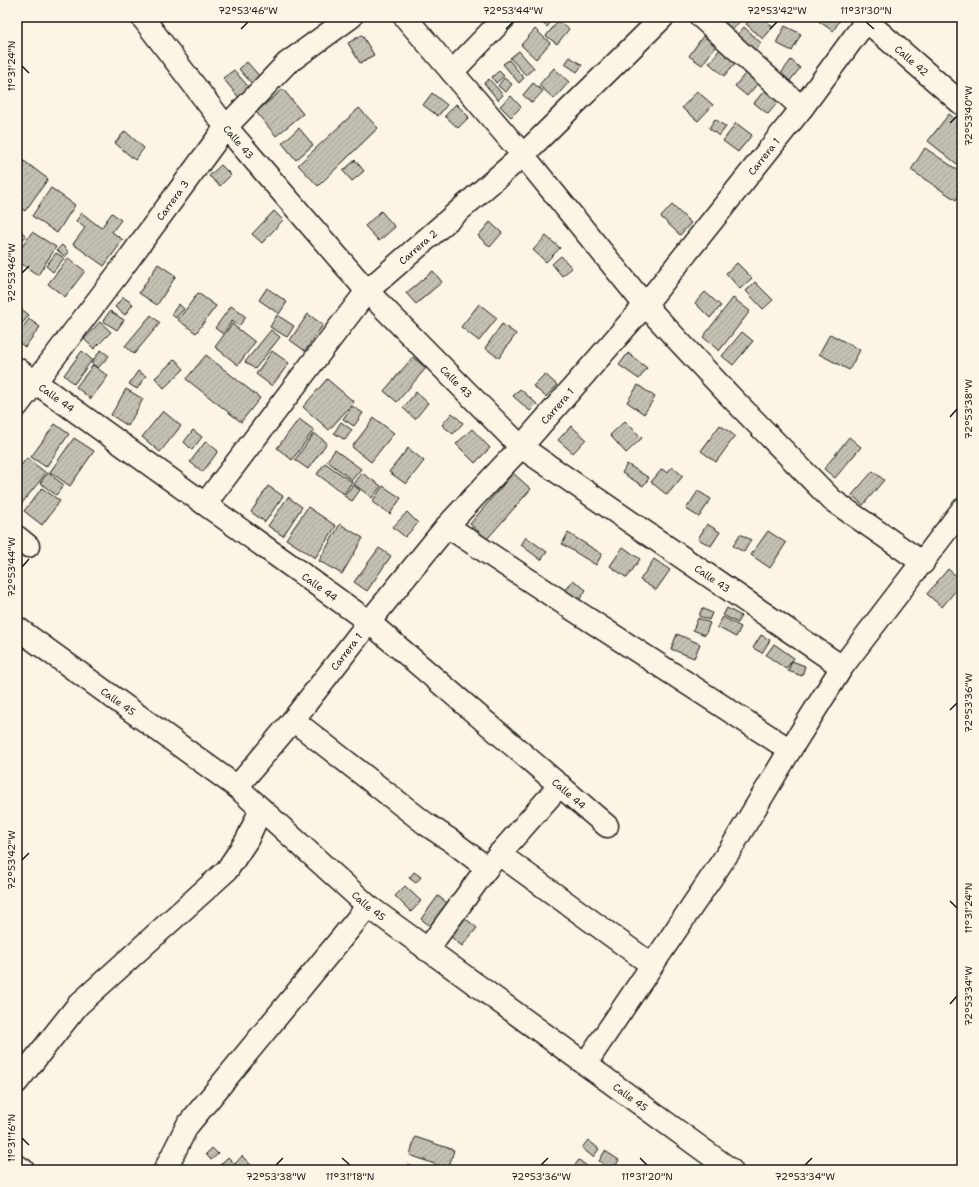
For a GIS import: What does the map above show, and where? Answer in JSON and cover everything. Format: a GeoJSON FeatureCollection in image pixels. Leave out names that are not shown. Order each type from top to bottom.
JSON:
{"type":"FeatureCollection","features":[{"type":"Feature","properties":{"kind":"street","name":"Calle 43"},"geometry":{"type":"LineString","coordinates":[[142,17],[226,127],[367,291],[522,447],[842,667]]}},
{"type":"Feature","properties":{"kind":"street","name":"Carrera 3"},"geometry":{"type":"LineString","coordinates":[[17,406],[226,127],[286,64],[351,17]]}},
{"type":"Feature","properties":{"kind":"street"},"geometry":{"type":"LineString","coordinates":[[406,17],[523,155],[645,306],[730,396],[832,500],[923,563]]}},
{"type":"Feature","properties":{"kind":"street"},"geometry":{"type":"LineString","coordinates":[[452,72],[505,17]]}},
{"type":"Feature","properties":{"kind":"street","name":"Carrera 2"},"geometry":{"type":"LineString","coordinates":[[205,504],[367,291],[523,155],[663,17]]}},
{"type":"Feature","properties":{"kind":"street"},"geometry":{"type":"LineString","coordinates":[[701,17],[802,108]]}},
{"type":"Feature","properties":{"kind":"street","name":"Carrera 1"},"geometry":{"type":"LineString","coordinates":[[237,787],[293,720],[369,622],[447,526],[522,447],[645,306],[802,108],[866,18]]}},
{"type":"Feature","properties":{"kind":"street","name":"Calle 42"},"geometry":{"type":"LineString","coordinates":[[866,18],[962,104]]}},
{"type":"Feature","properties":{"kind":"street","name":"Calle 44"},"geometry":{"type":"LineString","coordinates":[[17,369],[369,622],[560,784],[607,826]]}},
{"type":"Feature","properties":{"kind":"street"},"geometry":{"type":"LineString","coordinates":[[586,1063],[730,850],[842,667],[962,510]]}},
{"type":"Feature","properties":{"kind":"street"},"geometry":{"type":"LineString","coordinates":[[447,526],[790,750]]}},
{"type":"Feature","properties":{"kind":"street","name":"Calle 45"},"geometry":{"type":"LineString","coordinates":[[17,628],[237,787],[368,906],[427,950],[586,1063],[731,1170]]}},
{"type":"Feature","properties":{"kind":"street"},"geometry":{"type":"LineString","coordinates":[[293,720],[426,824],[453,842],[493,861],[652,965]]}},
{"type":"Feature","properties":{"kind":"street"},"geometry":{"type":"LineString","coordinates":[[427,950],[493,861],[560,784]]}},
{"type":"Feature","properties":{"kind":"street"},"geometry":{"type":"LineString","coordinates":[[17,1082],[78,1005],[227,870],[247,840],[261,809]]}},
{"type":"Feature","properties":{"kind":"street"},"geometry":{"type":"LineString","coordinates":[[165,1170],[187,1126],[368,906]]}},
{"type":"Feature","properties":{"kind":"street"},"geometry":{"type":"LineString","coordinates":[[17,1166],[23,1170]]}},
{"type":"Feature","properties":{"kind":"building"},"geometry":{"type":"Polygon","coordinates":[[[92,17],[106,17],[96,23],[92,17]]]}},
{"type":"Feature","properties":{"kind":"building"},"geometry":{"type":"Polygon","coordinates":[[[536,17],[551,17],[553,19],[547,27],[536,17]]]}},
{"type":"Feature","properties":{"kind":"building"},"geometry":{"type":"Polygon","coordinates":[[[721,17],[743,17],[730,33],[717,22],[721,17]]]}},
{"type":"Feature","properties":{"kind":"building"},"geometry":{"type":"Polygon","coordinates":[[[752,17],[762,17],[773,27],[763,39],[746,24],[752,17]]]}},
{"type":"Feature","properties":{"kind":"building"},"geometry":{"type":"Polygon","coordinates":[[[819,17],[842,17],[833,31],[817,20],[819,17]]]}},
{"type":"Feature","properties":{"kind":"building"},"geometry":{"type":"Polygon","coordinates":[[[558,21],[569,29],[557,44],[546,36],[558,21]]]}},
{"type":"Feature","properties":{"kind":"building"},"geometry":{"type":"Polygon","coordinates":[[[785,26],[801,34],[792,51],[776,43],[785,26]]]}},
{"type":"Feature","properties":{"kind":"building"},"geometry":{"type":"Polygon","coordinates":[[[744,27],[761,43],[753,52],[736,36],[744,27]]]}},
{"type":"Feature","properties":{"kind":"building"},"geometry":{"type":"Polygon","coordinates":[[[535,29],[550,43],[536,59],[521,45],[535,29]]]}},
{"type":"Feature","properties":{"kind":"building"},"geometry":{"type":"Polygon","coordinates":[[[362,35],[374,55],[360,63],[348,43],[362,35]]]}},
{"type":"Feature","properties":{"kind":"building"},"geometry":{"type":"Polygon","coordinates":[[[703,36],[716,45],[702,65],[689,56],[703,36]]]}},
{"type":"Feature","properties":{"kind":"building"},"geometry":{"type":"Polygon","coordinates":[[[721,48],[737,61],[724,76],[709,63],[721,48]]]}},
{"type":"Feature","properties":{"kind":"building"},"geometry":{"type":"Polygon","coordinates":[[[519,51],[534,68],[526,75],[510,58],[519,51]]]}},
{"type":"Feature","properties":{"kind":"building"},"geometry":{"type":"Polygon","coordinates":[[[570,57],[582,65],[577,72],[565,64],[570,57]]]}},
{"type":"Feature","properties":{"kind":"building"},"geometry":{"type":"Polygon","coordinates":[[[509,60],[524,78],[519,83],[503,64],[509,60]]]}},
{"type":"Feature","properties":{"kind":"building"},"geometry":{"type":"Polygon","coordinates":[[[791,60],[800,68],[789,82],[780,75],[791,60]]]}},
{"type":"Feature","properties":{"kind":"building"},"geometry":{"type":"Polygon","coordinates":[[[247,62],[261,78],[253,85],[239,69],[247,62]]]}},
{"type":"Feature","properties":{"kind":"building"},"geometry":{"type":"Polygon","coordinates":[[[554,68],[569,82],[554,99],[539,85],[554,68]]]}},
{"type":"Feature","properties":{"kind":"building"},"geometry":{"type":"Polygon","coordinates":[[[234,70],[251,90],[240,99],[223,78],[234,70]]]}},
{"type":"Feature","properties":{"kind":"building"},"geometry":{"type":"Polygon","coordinates":[[[748,70],[760,81],[747,96],[735,86],[748,70]]]}},
{"type":"Feature","properties":{"kind":"building"},"geometry":{"type":"Polygon","coordinates":[[[499,71],[504,76],[496,83],[492,77],[499,71]]]}},
{"type":"Feature","properties":{"kind":"building"},"geometry":{"type":"Polygon","coordinates":[[[504,78],[512,84],[506,92],[498,86],[504,78]]]}},
{"type":"Feature","properties":{"kind":"building"},"geometry":{"type":"Polygon","coordinates":[[[489,79],[503,95],[498,100],[484,83],[489,79]]]}},
{"type":"Feature","properties":{"kind":"building"},"geometry":{"type":"Polygon","coordinates":[[[533,83],[543,91],[532,103],[523,95],[533,83]]]}},
{"type":"Feature","properties":{"kind":"building"},"geometry":{"type":"Polygon","coordinates":[[[768,86],[782,97],[768,114],[754,103],[768,86]]]}},
{"type":"Feature","properties":{"kind":"building"},"geometry":{"type":"Polygon","coordinates":[[[283,89],[303,114],[276,136],[256,112],[283,89]]]}},
{"type":"Feature","properties":{"kind":"building"},"geometry":{"type":"Polygon","coordinates":[[[697,91],[713,105],[698,121],[682,108],[697,91]]]}},
{"type":"Feature","properties":{"kind":"building"},"geometry":{"type":"Polygon","coordinates":[[[432,93],[447,105],[438,116],[423,105],[432,93]]]}},
{"type":"Feature","properties":{"kind":"building"},"geometry":{"type":"Polygon","coordinates":[[[511,96],[521,107],[511,117],[500,106],[511,96]]]}},
{"type":"Feature","properties":{"kind":"building"},"geometry":{"type":"Polygon","coordinates":[[[456,104],[469,117],[458,128],[445,116],[456,104]]]}},
{"type":"Feature","properties":{"kind":"building"},"geometry":{"type":"Polygon","coordinates":[[[359,108],[378,128],[318,186],[298,165],[359,108]]]}},
{"type":"Feature","properties":{"kind":"building"},"geometry":{"type":"Polygon","coordinates":[[[949,114],[962,125],[962,168],[928,141],[949,114]]]}},
{"type":"Feature","properties":{"kind":"building"},"geometry":{"type":"Polygon","coordinates":[[[715,119],[726,127],[719,136],[709,128],[715,119]]]}},
{"type":"Feature","properties":{"kind":"building"},"geometry":{"type":"Polygon","coordinates":[[[736,123],[752,135],[738,152],[723,141],[736,123]]]}},
{"type":"Feature","properties":{"kind":"building"},"geometry":{"type":"Polygon","coordinates":[[[299,128],[313,145],[296,160],[282,143],[299,128]]]}},
{"type":"Feature","properties":{"kind":"building"},"geometry":{"type":"Polygon","coordinates":[[[125,131],[144,148],[135,160],[115,143],[125,131]]]}},
{"type":"Feature","properties":{"kind":"building"},"geometry":{"type":"Polygon","coordinates":[[[925,148],[962,173],[962,190],[956,200],[911,170],[925,148]]]}},
{"type":"Feature","properties":{"kind":"building"},"geometry":{"type":"Polygon","coordinates":[[[355,160],[364,171],[352,181],[343,171],[355,160]]]}},
{"type":"Feature","properties":{"kind":"building"},"geometry":{"type":"Polygon","coordinates":[[[24,161],[48,179],[25,211],[17,205],[17,171],[24,161]]]}},
{"type":"Feature","properties":{"kind":"building"},"geometry":{"type":"Polygon","coordinates":[[[221,165],[231,175],[220,186],[209,176],[221,165]]]}},
{"type":"Feature","properties":{"kind":"building"},"geometry":{"type":"Polygon","coordinates":[[[51,188],[75,205],[57,233],[32,216],[51,188]]]}},
{"type":"Feature","properties":{"kind":"building"},"geometry":{"type":"Polygon","coordinates":[[[672,205],[691,223],[680,235],[661,217],[672,205]]]}},
{"type":"Feature","properties":{"kind":"building"},"geometry":{"type":"Polygon","coordinates":[[[274,211],[283,220],[262,243],[252,234],[274,211]]]}},
{"type":"Feature","properties":{"kind":"building"},"geometry":{"type":"Polygon","coordinates":[[[381,211],[395,227],[379,241],[365,226],[381,211]]]}},
{"type":"Feature","properties":{"kind":"building"},"geometry":{"type":"Polygon","coordinates":[[[82,213],[101,228],[112,213],[121,220],[112,232],[123,240],[104,266],[73,244],[85,228],[76,221],[82,213]]]}},
{"type":"Feature","properties":{"kind":"building"},"geometry":{"type":"Polygon","coordinates":[[[490,222],[502,233],[490,247],[478,236],[490,222]]]}},
{"type":"Feature","properties":{"kind":"building"},"geometry":{"type":"Polygon","coordinates":[[[20,230],[26,236],[17,247],[17,234],[20,230]]]}},
{"type":"Feature","properties":{"kind":"building"},"geometry":{"type":"Polygon","coordinates":[[[32,232],[56,247],[38,275],[17,261],[17,254],[32,232]]]}},
{"type":"Feature","properties":{"kind":"building"},"geometry":{"type":"Polygon","coordinates":[[[546,236],[560,248],[546,262],[533,250],[546,236]]]}},
{"type":"Feature","properties":{"kind":"building"},"geometry":{"type":"Polygon","coordinates":[[[62,245],[69,252],[65,257],[57,250],[62,245]]]}},
{"type":"Feature","properties":{"kind":"building"},"geometry":{"type":"Polygon","coordinates":[[[56,253],[64,258],[53,272],[46,266],[56,253]]]}},
{"type":"Feature","properties":{"kind":"building"},"geometry":{"type":"Polygon","coordinates":[[[561,256],[572,268],[562,276],[552,264],[561,256]]]}},
{"type":"Feature","properties":{"kind":"building"},"geometry":{"type":"Polygon","coordinates":[[[68,258],[85,271],[65,297],[48,284],[68,258]]]}},
{"type":"Feature","properties":{"kind":"building"},"geometry":{"type":"Polygon","coordinates":[[[737,263],[752,278],[740,289],[726,273],[737,263]]]}},
{"type":"Feature","properties":{"kind":"building"},"geometry":{"type":"Polygon","coordinates":[[[158,264],[176,276],[157,305],[139,293],[158,264]]]}},
{"type":"Feature","properties":{"kind":"building"},"geometry":{"type":"Polygon","coordinates":[[[433,271],[442,282],[416,304],[406,293],[433,271]]]}},
{"type":"Feature","properties":{"kind":"building"},"geometry":{"type":"Polygon","coordinates":[[[755,282],[773,300],[763,309],[746,291],[755,282]]]}},
{"type":"Feature","properties":{"kind":"building"},"geometry":{"type":"Polygon","coordinates":[[[267,288],[287,302],[279,314],[259,300],[267,288]]]}},
{"type":"Feature","properties":{"kind":"building"},"geometry":{"type":"Polygon","coordinates":[[[705,292],[721,306],[710,318],[695,303],[705,292]]]}},
{"type":"Feature","properties":{"kind":"building"},"geometry":{"type":"Polygon","coordinates":[[[198,293],[216,306],[196,333],[178,320],[198,293]]]}},
{"type":"Feature","properties":{"kind":"building"},"geometry":{"type":"Polygon","coordinates":[[[123,297],[133,304],[125,315],[115,307],[123,297]]]}},
{"type":"Feature","properties":{"kind":"building"},"geometry":{"type":"Polygon","coordinates":[[[733,298],[750,311],[719,351],[703,337],[733,298]]]}},
{"type":"Feature","properties":{"kind":"building"},"geometry":{"type":"Polygon","coordinates":[[[179,304],[184,309],[176,318],[171,314],[179,304]]]}},
{"type":"Feature","properties":{"kind":"building"},"geometry":{"type":"Polygon","coordinates":[[[479,304],[497,318],[479,341],[461,327],[479,304]]]}},
{"type":"Feature","properties":{"kind":"building"},"geometry":{"type":"Polygon","coordinates":[[[231,306],[246,317],[239,326],[232,321],[223,334],[215,328],[231,306]]]}},
{"type":"Feature","properties":{"kind":"building"},"geometry":{"type":"Polygon","coordinates":[[[19,307],[29,315],[17,330],[17,309],[19,307]]]}},
{"type":"Feature","properties":{"kind":"building"},"geometry":{"type":"Polygon","coordinates":[[[110,311],[124,320],[117,330],[103,321],[110,311]]]}},
{"type":"Feature","properties":{"kind":"building"},"geometry":{"type":"Polygon","coordinates":[[[308,314],[323,325],[305,351],[290,340],[308,314]]]}},
{"type":"Feature","properties":{"kind":"building"},"geometry":{"type":"Polygon","coordinates":[[[151,315],[160,323],[134,354],[125,346],[151,315]]]}},
{"type":"Feature","properties":{"kind":"building"},"geometry":{"type":"Polygon","coordinates":[[[277,315],[294,326],[287,337],[270,327],[277,315]]]}},
{"type":"Feature","properties":{"kind":"building"},"geometry":{"type":"Polygon","coordinates":[[[29,319],[40,327],[25,347],[17,341],[17,335],[29,319]]]}},
{"type":"Feature","properties":{"kind":"building"},"geometry":{"type":"Polygon","coordinates":[[[100,322],[111,332],[94,349],[84,339],[100,322]]]}},
{"type":"Feature","properties":{"kind":"building"},"geometry":{"type":"Polygon","coordinates":[[[232,324],[255,342],[238,365],[215,347],[232,324]]]}},
{"type":"Feature","properties":{"kind":"building"},"geometry":{"type":"Polygon","coordinates":[[[502,324],[516,334],[499,358],[485,348],[502,324]]]}},
{"type":"Feature","properties":{"kind":"building"},"geometry":{"type":"Polygon","coordinates":[[[271,330],[280,337],[255,369],[245,362],[271,330]]]}},
{"type":"Feature","properties":{"kind":"building"},"geometry":{"type":"Polygon","coordinates":[[[742,332],[753,341],[733,365],[722,356],[742,332]]]}},
{"type":"Feature","properties":{"kind":"building"},"geometry":{"type":"Polygon","coordinates":[[[830,334],[860,350],[849,370],[819,354],[830,334]]]}},
{"type":"Feature","properties":{"kind":"building"},"geometry":{"type":"Polygon","coordinates":[[[101,350],[109,356],[98,368],[91,363],[101,350]]]}},
{"type":"Feature","properties":{"kind":"building"},"geometry":{"type":"Polygon","coordinates":[[[82,351],[92,360],[74,384],[64,375],[82,351]]]}},
{"type":"Feature","properties":{"kind":"building"},"geometry":{"type":"Polygon","coordinates":[[[272,351],[289,363],[272,386],[256,374],[272,351]]]}},
{"type":"Feature","properties":{"kind":"building"},"geometry":{"type":"Polygon","coordinates":[[[628,353],[647,368],[639,379],[619,365],[628,353]]]}},
{"type":"Feature","properties":{"kind":"building"},"geometry":{"type":"Polygon","coordinates":[[[206,355],[260,398],[241,422],[186,379],[206,355]]]}},
{"type":"Feature","properties":{"kind":"building"},"geometry":{"type":"Polygon","coordinates":[[[413,357],[426,368],[397,402],[384,391],[413,357]]]}},
{"type":"Feature","properties":{"kind":"building"},"geometry":{"type":"Polygon","coordinates":[[[175,359],[184,369],[164,388],[155,378],[175,359]]]}},
{"type":"Feature","properties":{"kind":"building"},"geometry":{"type":"Polygon","coordinates":[[[93,365],[108,376],[91,399],[76,387],[93,365]]]}},
{"type":"Feature","properties":{"kind":"building"},"geometry":{"type":"Polygon","coordinates":[[[138,371],[146,376],[137,389],[129,384],[138,371]]]}},
{"type":"Feature","properties":{"kind":"building"},"geometry":{"type":"Polygon","coordinates":[[[545,374],[557,385],[546,397],[533,386],[545,374]]]}},
{"type":"Feature","properties":{"kind":"building"},"geometry":{"type":"Polygon","coordinates":[[[327,379],[354,402],[329,430],[303,407],[327,379]]]}},
{"type":"Feature","properties":{"kind":"building"},"geometry":{"type":"Polygon","coordinates":[[[638,385],[655,397],[644,414],[627,402],[638,385]]]}},
{"type":"Feature","properties":{"kind":"building"},"geometry":{"type":"Polygon","coordinates":[[[126,389],[143,399],[128,426],[111,415],[126,389]]]}},
{"type":"Feature","properties":{"kind":"building"},"geometry":{"type":"Polygon","coordinates":[[[520,389],[537,404],[530,411],[513,396],[520,389]]]}},
{"type":"Feature","properties":{"kind":"building"},"geometry":{"type":"Polygon","coordinates":[[[416,392],[428,403],[415,419],[403,408],[416,392]]]}},
{"type":"Feature","properties":{"kind":"building"},"geometry":{"type":"Polygon","coordinates":[[[352,406],[363,413],[354,426],[343,419],[352,406]]]}},
{"type":"Feature","properties":{"kind":"building"},"geometry":{"type":"Polygon","coordinates":[[[163,411],[181,426],[160,452],[142,437],[163,411]]]}},
{"type":"Feature","properties":{"kind":"building"},"geometry":{"type":"Polygon","coordinates":[[[452,413],[463,423],[453,434],[442,425],[452,413]]]}},
{"type":"Feature","properties":{"kind":"building"},"geometry":{"type":"Polygon","coordinates":[[[374,418],[394,433],[371,462],[352,447],[374,418]]]}},
{"type":"Feature","properties":{"kind":"building"},"geometry":{"type":"Polygon","coordinates":[[[299,419],[314,430],[292,460],[277,448],[299,419]]]}},
{"type":"Feature","properties":{"kind":"building"},"geometry":{"type":"Polygon","coordinates":[[[625,421],[642,438],[626,453],[610,435],[625,421]]]}},
{"type":"Feature","properties":{"kind":"building"},"geometry":{"type":"Polygon","coordinates":[[[341,422],[352,430],[345,440],[334,433],[341,422]]]}},
{"type":"Feature","properties":{"kind":"building"},"geometry":{"type":"Polygon","coordinates":[[[55,424],[69,434],[46,467],[31,457],[55,424]]]}},
{"type":"Feature","properties":{"kind":"building"},"geometry":{"type":"Polygon","coordinates":[[[720,425],[735,436],[716,462],[701,451],[720,425]]]}},
{"type":"Feature","properties":{"kind":"building"},"geometry":{"type":"Polygon","coordinates":[[[571,426],[586,439],[573,453],[558,440],[571,426]]]}},
{"type":"Feature","properties":{"kind":"building"},"geometry":{"type":"Polygon","coordinates":[[[472,429],[490,448],[475,463],[456,444],[472,429]]]}},
{"type":"Feature","properties":{"kind":"building"},"geometry":{"type":"Polygon","coordinates":[[[193,430],[202,437],[192,450],[184,442],[193,430]]]}},
{"type":"Feature","properties":{"kind":"building"},"geometry":{"type":"Polygon","coordinates":[[[314,433],[327,443],[308,469],[295,460],[314,433]]]}},
{"type":"Feature","properties":{"kind":"building"},"geometry":{"type":"Polygon","coordinates":[[[849,437],[861,447],[835,478],[824,469],[849,437]]]}},
{"type":"Feature","properties":{"kind":"building"},"geometry":{"type":"Polygon","coordinates":[[[74,438],[94,451],[70,486],[50,472],[74,438]]]}},
{"type":"Feature","properties":{"kind":"building"},"geometry":{"type":"Polygon","coordinates":[[[206,441],[218,451],[203,472],[190,462],[206,441]]]}},
{"type":"Feature","properties":{"kind":"building"},"geometry":{"type":"Polygon","coordinates":[[[408,448],[424,461],[406,484],[389,472],[408,448]]]}},
{"type":"Feature","properties":{"kind":"building"},"geometry":{"type":"Polygon","coordinates":[[[335,450],[361,469],[352,480],[327,461],[335,450]]]}},
{"type":"Feature","properties":{"kind":"building"},"geometry":{"type":"Polygon","coordinates":[[[27,458],[46,473],[19,507],[17,505],[17,470],[27,458]]]}},
{"type":"Feature","properties":{"kind":"building"},"geometry":{"type":"Polygon","coordinates":[[[325,463],[352,482],[344,494],[317,474],[325,463]]]}},
{"type":"Feature","properties":{"kind":"building"},"geometry":{"type":"Polygon","coordinates":[[[627,464],[649,478],[643,486],[622,473],[627,464]]]}},
{"type":"Feature","properties":{"kind":"building"},"geometry":{"type":"Polygon","coordinates":[[[672,467],[683,476],[667,495],[651,482],[662,469],[667,473],[672,467]]]}},
{"type":"Feature","properties":{"kind":"building"},"geometry":{"type":"Polygon","coordinates":[[[873,471],[884,480],[863,505],[852,495],[873,471]]]}},
{"type":"Feature","properties":{"kind":"building"},"geometry":{"type":"Polygon","coordinates":[[[48,473],[64,485],[56,495],[40,483],[48,473]]]}},
{"type":"Feature","properties":{"kind":"building"},"geometry":{"type":"Polygon","coordinates":[[[362,473],[381,486],[372,498],[354,484],[362,473]]]}},
{"type":"Feature","properties":{"kind":"building"},"geometry":{"type":"Polygon","coordinates":[[[513,473],[531,489],[487,539],[470,524],[513,473]]]}},
{"type":"Feature","properties":{"kind":"building"},"geometry":{"type":"Polygon","coordinates":[[[353,485],[360,490],[352,501],[344,496],[353,485]]]}},
{"type":"Feature","properties":{"kind":"building"},"geometry":{"type":"Polygon","coordinates":[[[268,486],[283,496],[265,522],[251,512],[268,486]]]}},
{"type":"Feature","properties":{"kind":"building"},"geometry":{"type":"Polygon","coordinates":[[[383,486],[401,498],[390,514],[372,502],[383,486]]]}},
{"type":"Feature","properties":{"kind":"building"},"geometry":{"type":"Polygon","coordinates":[[[42,488],[60,501],[42,525],[24,511],[42,488]]]}},
{"type":"Feature","properties":{"kind":"building"},"geometry":{"type":"Polygon","coordinates":[[[698,491],[711,499],[699,517],[686,509],[698,491]]]}},
{"type":"Feature","properties":{"kind":"building"},"geometry":{"type":"Polygon","coordinates":[[[288,497],[302,507],[283,536],[268,526],[288,497]]]}},
{"type":"Feature","properties":{"kind":"building"},"geometry":{"type":"Polygon","coordinates":[[[308,507],[336,526],[315,558],[286,539],[308,507]]]}},
{"type":"Feature","properties":{"kind":"building"},"geometry":{"type":"Polygon","coordinates":[[[407,512],[418,523],[405,537],[393,527],[407,512]]]}},
{"type":"Feature","properties":{"kind":"building"},"geometry":{"type":"Polygon","coordinates":[[[340,524],[363,538],[342,574],[319,561],[340,524]]]}},
{"type":"Feature","properties":{"kind":"building"},"geometry":{"type":"Polygon","coordinates":[[[707,524],[720,532],[711,546],[698,539],[707,524]]]}},
{"type":"Feature","properties":{"kind":"building"},"geometry":{"type":"Polygon","coordinates":[[[768,531],[786,543],[770,568],[751,555],[768,531]]]}},
{"type":"Feature","properties":{"kind":"building"},"geometry":{"type":"Polygon","coordinates":[[[568,533],[602,554],[596,565],[562,544],[568,533]]]}},
{"type":"Feature","properties":{"kind":"building"},"geometry":{"type":"Polygon","coordinates":[[[740,534],[751,540],[744,552],[733,546],[740,534]]]}},
{"type":"Feature","properties":{"kind":"building"},"geometry":{"type":"Polygon","coordinates":[[[526,537],[547,552],[541,560],[521,545],[526,537]]]}},
{"type":"Feature","properties":{"kind":"building"},"geometry":{"type":"Polygon","coordinates":[[[623,547],[640,559],[627,578],[610,566],[623,547]]]}},
{"type":"Feature","properties":{"kind":"building"},"geometry":{"type":"Polygon","coordinates":[[[379,548],[391,556],[367,591],[354,582],[379,548]]]}},
{"type":"Feature","properties":{"kind":"building"},"geometry":{"type":"Polygon","coordinates":[[[654,559],[670,570],[656,590],[640,580],[654,559]]]}},
{"type":"Feature","properties":{"kind":"building"},"geometry":{"type":"Polygon","coordinates":[[[948,569],[962,581],[962,583],[942,607],[927,594],[948,569]]]}},
{"type":"Feature","properties":{"kind":"building"},"geometry":{"type":"Polygon","coordinates":[[[573,580],[586,590],[575,606],[562,596],[573,580]]]}},
{"type":"Feature","properties":{"kind":"building"},"geometry":{"type":"Polygon","coordinates":[[[702,608],[712,613],[709,620],[699,616],[702,608]]]}},
{"type":"Feature","properties":{"kind":"building"},"geometry":{"type":"Polygon","coordinates":[[[727,608],[741,616],[738,623],[723,615],[727,608]]]}},
{"type":"Feature","properties":{"kind":"building"},"geometry":{"type":"Polygon","coordinates":[[[723,617],[741,627],[736,637],[717,627],[723,617]]]}},
{"type":"Feature","properties":{"kind":"building"},"geometry":{"type":"Polygon","coordinates":[[[698,618],[710,623],[705,635],[693,630],[698,618]]]}},
{"type":"Feature","properties":{"kind":"building"},"geometry":{"type":"Polygon","coordinates":[[[677,634],[700,644],[694,658],[671,649],[677,634]]]}},
{"type":"Feature","properties":{"kind":"building"},"geometry":{"type":"Polygon","coordinates":[[[761,635],[770,640],[762,653],[753,648],[761,635]]]}},
{"type":"Feature","properties":{"kind":"building"},"geometry":{"type":"Polygon","coordinates":[[[774,644],[794,658],[786,669],[766,655],[774,644]]]}},
{"type":"Feature","properties":{"kind":"building"},"geometry":{"type":"Polygon","coordinates":[[[792,661],[805,666],[802,676],[788,671],[792,661]]]}},
{"type":"Feature","properties":{"kind":"building"},"geometry":{"type":"Polygon","coordinates":[[[414,872],[421,877],[416,883],[409,878],[414,872]]]}},
{"type":"Feature","properties":{"kind":"building"},"geometry":{"type":"Polygon","coordinates":[[[405,886],[421,901],[411,912],[395,896],[405,886]]]}},
{"type":"Feature","properties":{"kind":"building"},"geometry":{"type":"Polygon","coordinates":[[[438,896],[454,908],[437,931],[421,919],[438,896]]]}},
{"type":"Feature","properties":{"kind":"building"},"geometry":{"type":"Polygon","coordinates":[[[465,918],[477,928],[462,946],[450,936],[465,918]]]}},
{"type":"Feature","properties":{"kind":"building"},"geometry":{"type":"Polygon","coordinates":[[[415,1137],[454,1150],[448,1169],[410,1155],[415,1137]]]}},
{"type":"Feature","properties":{"kind":"building"},"geometry":{"type":"Polygon","coordinates":[[[588,1140],[599,1149],[593,1157],[582,1148],[588,1140]]]}},
{"type":"Feature","properties":{"kind":"building"},"geometry":{"type":"Polygon","coordinates":[[[212,1148],[218,1154],[211,1160],[206,1154],[212,1148]]]}},
{"type":"Feature","properties":{"kind":"building"},"geometry":{"type":"Polygon","coordinates":[[[605,1151],[619,1160],[613,1170],[599,1161],[605,1151]]]}},
{"type":"Feature","properties":{"kind":"building"},"geometry":{"type":"Polygon","coordinates":[[[242,1156],[256,1170],[215,1170],[228,1157],[235,1164],[242,1156]]]}},
{"type":"Feature","properties":{"kind":"building"},"geometry":{"type":"Polygon","coordinates":[[[579,1160],[592,1170],[571,1170],[579,1160]]]}},
{"type":"Feature","properties":{"kind":"building"},"geometry":{"type":"Polygon","coordinates":[[[408,1164],[425,1170],[407,1170],[408,1164]]]}}]}
